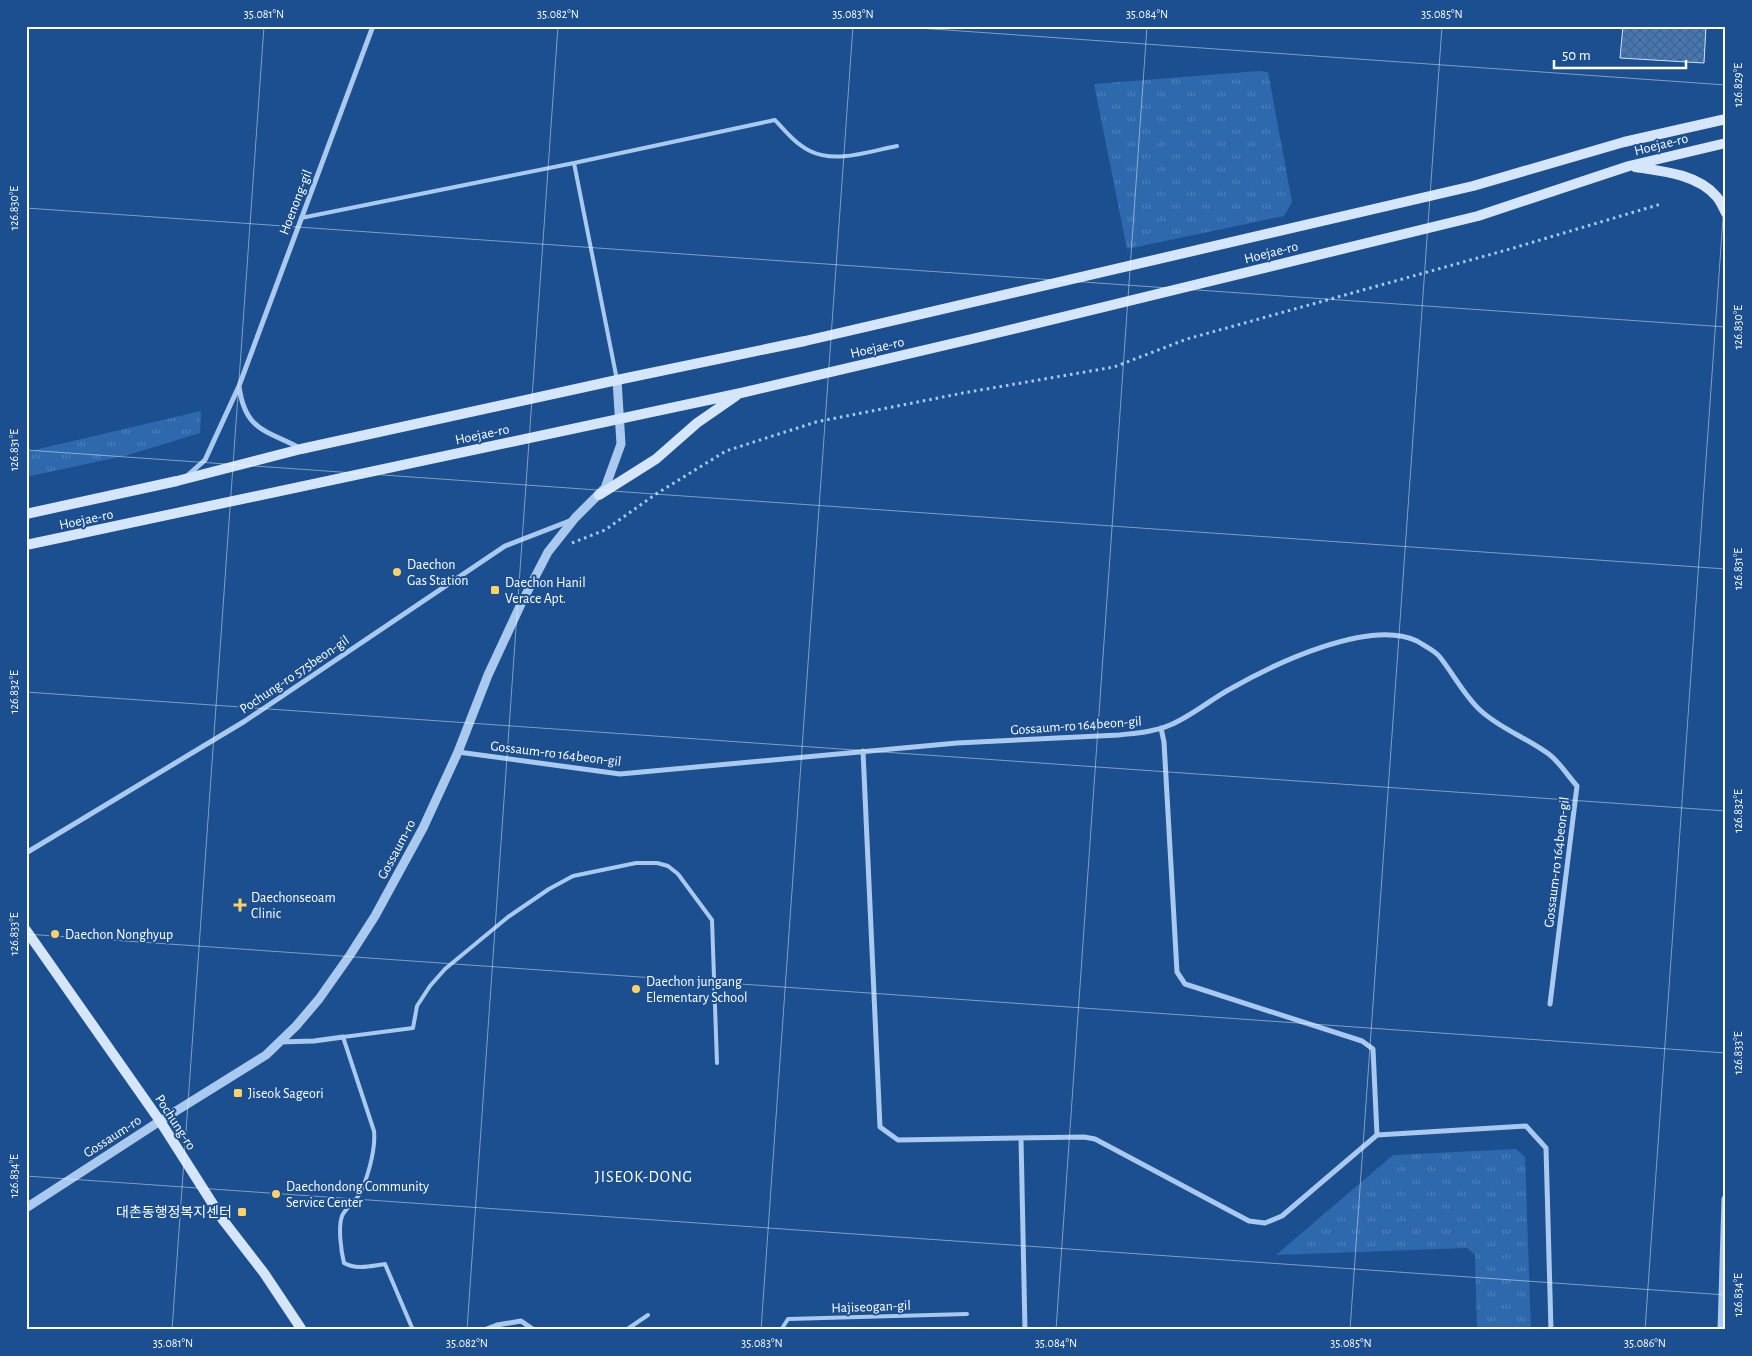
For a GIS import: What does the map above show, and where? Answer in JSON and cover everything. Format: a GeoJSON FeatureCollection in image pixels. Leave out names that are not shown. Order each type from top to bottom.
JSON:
{"type":"FeatureCollection","features":[{"type":"Feature","properties":{"kind":"main road","name":"Hoejae-ro"},"geometry":{"type":"LineString","coordinates":[[26,514],[177,481],[301,449],[805,341],[1473,186],[1624,142],[1726,119]]}},
{"type":"Feature","properties":{"kind":"main road","name":"Hoejae-ro"},"geometry":{"type":"LineString","coordinates":[[26,545],[741,393],[985,336],[1478,216],[1630,166],[1726,143]]}},
{"type":"Feature","properties":{"kind":"main road"},"geometry":{"type":"LineString","coordinates":[[1630,166],[1668,172],[1697,182],[1716,195],[1726,213]]}},
{"type":"Feature","properties":{"kind":"main road"},"geometry":{"type":"LineString","coordinates":[[599,495],[656,459],[697,423],[741,393]]}},
{"type":"Feature","properties":{"kind":"main road","name":"Pochung-ro"},"geometry":{"type":"LineString","coordinates":[[26,930],[160,1120],[223,1220],[264,1273],[302,1330]]}},
{"type":"Feature","properties":{"kind":"street","name":"Hoenong-gil"},"geometry":{"type":"LineString","coordinates":[[177,481],[188,475],[205,460],[239,386],[374,26]]}},
{"type":"Feature","properties":{"kind":"street","name":"Gossaum-ro"},"geometry":{"type":"LineString","coordinates":[[26,1208],[160,1120],[266,1055],[319,999],[370,924],[423,828],[458,752],[492,666],[548,552],[575,518],[605,488],[621,444],[617,380]]}},
{"type":"Feature","properties":{"kind":"street"},"geometry":{"type":"LineString","coordinates":[[239,386],[242,407],[253,423],[301,449]]}},
{"type":"Feature","properties":{"kind":"street","name":"Pochung-ro 575beon-gil"},"geometry":{"type":"LineString","coordinates":[[26,853],[245,721],[505,546],[575,518]]}},
{"type":"Feature","properties":{"kind":"street","name":"Gossaum-ro 164beon-gil"},"geometry":{"type":"LineString","coordinates":[[458,752],[620,774],[956,743],[1119,735],[1172,725],[1232,687],[1316,648],[1352,637],[1392,635],[1416,640],[1438,654],[1453,677],[1480,709],[1550,755],[1577,786],[1550,1004]]}},
{"type":"Feature","properties":{"kind":"street"},"geometry":{"type":"LineString","coordinates":[[1161,728],[1164,742],[1177,972],[1185,984],[1362,1041],[1373,1049],[1377,1135]]}},
{"type":"Feature","properties":{"kind":"street"},"geometry":{"type":"LineString","coordinates":[[864,751],[880,1127],[898,1140],[1084,1137],[1095,1139],[1249,1221],[1265,1224],[1282,1216],[1377,1135],[1526,1126],[1546,1148],[1551,1330]]}},
{"type":"Feature","properties":{"kind":"street"},"geometry":{"type":"LineString","coordinates":[[279,1042],[314,1042],[343,1037]]}},
{"type":"Feature","properties":{"kind":"street"},"geometry":{"type":"LineString","coordinates":[[1021,1138],[1025,1330]]}},
{"type":"Feature","properties":{"kind":"street"},"geometry":{"type":"LineString","coordinates":[[1722,1330],[1726,1199]]}},
{"type":"Feature","properties":{"kind":"street"},"geometry":{"type":"LineString","coordinates":[[484,1330],[503,1323],[521,1321],[534,1330]]}},
{"type":"Feature","properties":{"kind":"lane"},"geometry":{"type":"LineString","coordinates":[[302,218],[574,164],[775,120],[794,140],[810,151],[831,157],[897,146]]}},
{"type":"Feature","properties":{"kind":"lane"},"geometry":{"type":"LineString","coordinates":[[574,164],[617,380]]}},
{"type":"Feature","properties":{"kind":"lane"},"geometry":{"type":"LineString","coordinates":[[414,1330],[385,1264],[366,1267],[350,1266],[344,1263],[341,1254],[341,1218],[361,1190],[375,1141],[374,1131],[343,1037],[413,1028],[417,1006],[430,986],[445,969],[508,917],[549,889],[574,876],[636,863],[657,863],[668,866],[678,874],[712,920],[717,1063]]}},
{"type":"Feature","properties":{"kind":"lane","name":"Hajiseogan-gil"},"geometry":{"type":"LineString","coordinates":[[781,1330],[788,1319],[967,1314]]}},
{"type":"Feature","properties":{"kind":"lane"},"geometry":{"type":"LineString","coordinates":[[626,1330],[648,1315]]}},
{"type":"Feature","properties":{"kind":"path"},"geometry":{"type":"LineString","coordinates":[[548,552],[605,530],[656,494],[726,451],[816,422],[963,393],[1114,367],[1187,339],[1510,249],[1661,204]]}},
{"type":"Feature","properties":{"kind":"green space"},"geometry":{"type":"Polygon","coordinates":[[[1259,71],[1268,72],[1292,202],[1284,216],[1127,249],[1094,84],[1259,71]]]}},
{"type":"Feature","properties":{"kind":"green space"},"geometry":{"type":"Polygon","coordinates":[[[201,411],[200,433],[128,455],[26,477],[26,452],[201,411]]]}},
{"type":"Feature","properties":{"kind":"green space"},"geometry":{"type":"Polygon","coordinates":[[[1516,1149],[1525,1157],[1531,1330],[1477,1330],[1475,1255],[1467,1248],[1276,1255],[1393,1155],[1516,1149]]]}},
{"type":"Feature","properties":{"kind":"building"},"geometry":{"type":"Polygon","coordinates":[[[1623,26],[1706,26],[1704,63],[1620,58],[1623,26]]]}},
{"type":"Feature","properties":{"kind":"place","name":"Daechon Gas Station"},"geometry":{"type":"Point","coordinates":[397,572]}},
{"type":"Feature","properties":{"kind":"place","name":"Daechon Hanil Verace Apt."},"geometry":{"type":"Point","coordinates":[495,590]}},
{"type":"Feature","properties":{"kind":"place","name":"Daechonseoam Clinic"},"geometry":{"type":"Point","coordinates":[240,905]}},
{"type":"Feature","properties":{"kind":"place","name":"Daechon Nonghyup"},"geometry":{"type":"Point","coordinates":[55,934]}},
{"type":"Feature","properties":{"kind":"place","name":"Daechon jungang Elementary School"},"geometry":{"type":"Point","coordinates":[636,989]}},
{"type":"Feature","properties":{"kind":"place","name":"Jiseok Sageori"},"geometry":{"type":"Point","coordinates":[238,1093]}},
{"type":"Feature","properties":{"kind":"place","name":"Daechondong Community Service Center"},"geometry":{"type":"Point","coordinates":[276,1194]}},
{"type":"Feature","properties":{"kind":"place","name":"대촌동행정복지센터"},"geometry":{"type":"Point","coordinates":[242,1212]}},
{"type":"Feature","properties":{"kind":"district","name":"JISEOK-DONG"},"geometry":{"type":"Point","coordinates":[644,1176]}}]}
